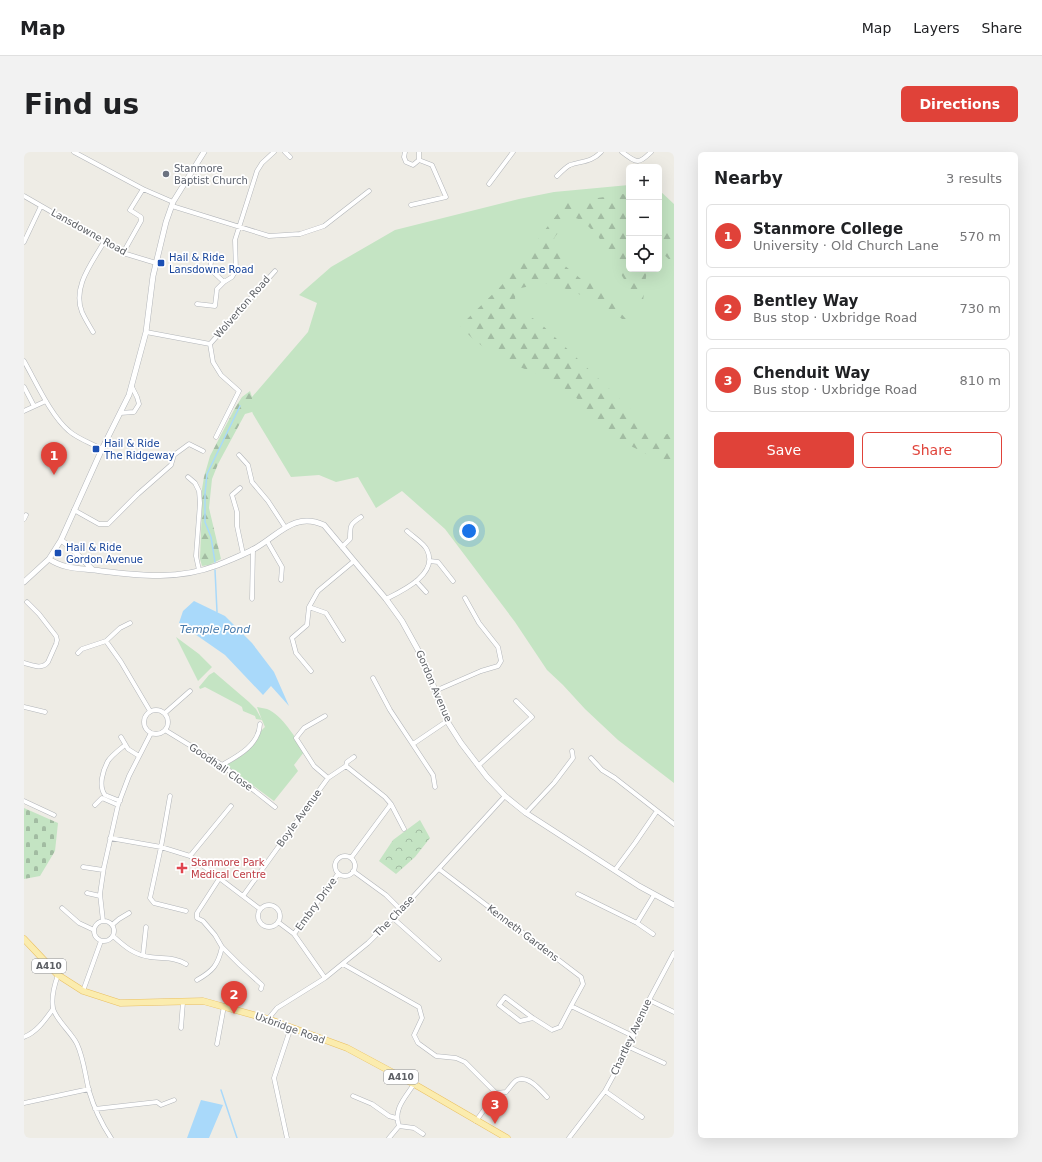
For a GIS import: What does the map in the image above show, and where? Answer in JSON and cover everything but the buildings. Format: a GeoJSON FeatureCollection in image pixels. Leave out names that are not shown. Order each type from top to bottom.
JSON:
{"type":"FeatureCollection","features":[{"type":"Feature","properties":{"kind":"main road","name":"Uxbridge Road"},"geometry":{"type":"LineString","coordinates":[[25,944],[58,976],[83,991],[120,1003],[203,1001],[268,1018],[346,1048],[414,1084],[497,1135],[507,1138]]}},
{"type":"Feature","properties":{"kind":"street"},"geometry":{"type":"LineString","coordinates":[[74,152],[172,204],[269,236],[300,234],[324,226],[369,191]]}},
{"type":"Feature","properties":{"kind":"street"},"geometry":{"type":"LineString","coordinates":[[24,582],[49,559],[61,540],[132,387],[146,332],[156,263],[166,222],[172,204],[204,152]]}},
{"type":"Feature","properties":{"kind":"street"},"geometry":{"type":"LineString","coordinates":[[197,304],[215,306],[217,289],[232,277],[236,270],[235,240],[239,226],[242,221],[257,171],[274,152]]}},
{"type":"Feature","properties":{"kind":"street"},"geometry":{"type":"LineString","coordinates":[[284,152],[290,157]]}},
{"type":"Feature","properties":{"kind":"street"},"geometry":{"type":"LineString","coordinates":[[405,152],[404,160],[408,164],[416,164],[419,160],[419,152]]}},
{"type":"Feature","properties":{"kind":"street"},"geometry":{"type":"LineString","coordinates":[[489,184],[513,152]]}},
{"type":"Feature","properties":{"kind":"street"},"geometry":{"type":"LineString","coordinates":[[557,176],[569,166],[596,158],[601,152]]}},
{"type":"Feature","properties":{"kind":"street"},"geometry":{"type":"LineString","coordinates":[[622,152],[635,162],[643,160],[652,152]]}},
{"type":"Feature","properties":{"kind":"street"},"geometry":{"type":"LineString","coordinates":[[412,205],[446,197],[432,165],[419,160]]}},
{"type":"Feature","properties":{"kind":"street"},"geometry":{"type":"LineString","coordinates":[[123,253],[141,221],[141,217],[130,210],[143,189]]}},
{"type":"Feature","properties":{"kind":"street","name":"Lansdowne Road"},"geometry":{"type":"LineString","coordinates":[[24,196],[123,253],[156,263]]}},
{"type":"Feature","properties":{"kind":"street"},"geometry":{"type":"LineString","coordinates":[[24,242],[41,206]]}},
{"type":"Feature","properties":{"kind":"street"},"geometry":{"type":"LineString","coordinates":[[93,332],[82,311],[79,293],[80,283],[104,242]]}},
{"type":"Feature","properties":{"kind":"street"},"geometry":{"type":"LineString","coordinates":[[211,262],[210,269],[224,282]]}},
{"type":"Feature","properties":{"kind":"street","name":"Wolverton Road"},"geometry":{"type":"LineString","coordinates":[[210,344],[275,271]]}},
{"type":"Feature","properties":{"kind":"street","name":"Wolverton Road"},"geometry":{"type":"LineString","coordinates":[[146,332],[210,344]]}},
{"type":"Feature","properties":{"kind":"street","name":"Wolverton Road"},"geometry":{"type":"LineString","coordinates":[[210,344],[213,362],[221,375],[239,391],[216,437]]}},
{"type":"Feature","properties":{"kind":"street"},"geometry":{"type":"LineString","coordinates":[[24,361],[58,420],[69,432],[102,449]]}},
{"type":"Feature","properties":{"kind":"street"},"geometry":{"type":"LineString","coordinates":[[120,413],[134,412],[139,404],[132,387]]}},
{"type":"Feature","properties":{"kind":"street"},"geometry":{"type":"LineString","coordinates":[[24,388],[34,406]]}},
{"type":"Feature","properties":{"kind":"street"},"geometry":{"type":"LineString","coordinates":[[24,411],[46,400]]}},
{"type":"Feature","properties":{"kind":"street"},"geometry":{"type":"LineString","coordinates":[[74,510],[99,524],[108,524],[138,494],[171,465],[174,455],[189,444],[203,451]]}},
{"type":"Feature","properties":{"kind":"street"},"geometry":{"type":"LineString","coordinates":[[239,455],[248,465],[252,482],[268,500],[285,527]]}},
{"type":"Feature","properties":{"kind":"street"},"geometry":{"type":"LineString","coordinates":[[188,477],[195,483],[199,491],[200,503],[196,556],[199,570]]}},
{"type":"Feature","properties":{"kind":"street"},"geometry":{"type":"LineString","coordinates":[[240,488],[232,495],[237,512],[237,526],[243,554]]}},
{"type":"Feature","properties":{"kind":"street"},"geometry":{"type":"LineString","coordinates":[[342,547],[350,539],[350,527],[352,522],[361,517]]}},
{"type":"Feature","properties":{"kind":"street","name":"Gordon Avenue"},"geometry":{"type":"LineString","coordinates":[[49,559],[57,564],[76,569],[141,576],[171,575],[213,567],[253,550],[293,523],[305,520],[316,522],[324,526],[386,598],[402,621],[424,659],[447,721],[460,743],[505,796],[526,813],[654,895],[674,905]]}},
{"type":"Feature","properties":{"kind":"street"},"geometry":{"type":"LineString","coordinates":[[386,598],[407,589],[427,568],[430,560],[427,549],[407,531]]}},
{"type":"Feature","properties":{"kind":"street"},"geometry":{"type":"LineString","coordinates":[[61,540],[93,570]]}},
{"type":"Feature","properties":{"kind":"street"},"geometry":{"type":"LineString","coordinates":[[267,541],[282,567],[281,580]]}},
{"type":"Feature","properties":{"kind":"street"},"geometry":{"type":"LineString","coordinates":[[252,599],[253,550]]}},
{"type":"Feature","properties":{"kind":"street"},"geometry":{"type":"LineString","coordinates":[[430,560],[438,562],[453,581]]}},
{"type":"Feature","properties":{"kind":"street"},"geometry":{"type":"LineString","coordinates":[[311,670],[296,653],[292,638],[307,625],[309,607],[318,592],[354,561]]}},
{"type":"Feature","properties":{"kind":"street"},"geometry":{"type":"LineString","coordinates":[[416,581],[426,592]]}},
{"type":"Feature","properties":{"kind":"street"},"geometry":{"type":"LineString","coordinates":[[435,691],[481,670],[498,666],[501,661],[498,647],[479,623],[466,598]]}},
{"type":"Feature","properties":{"kind":"street"},"geometry":{"type":"LineString","coordinates":[[24,663],[41,667],[46,665],[57,640],[56,636],[27,602]]}},
{"type":"Feature","properties":{"kind":"street"},"geometry":{"type":"LineString","coordinates":[[309,607],[326,613],[343,640]]}},
{"type":"Feature","properties":{"kind":"street"},"geometry":{"type":"LineString","coordinates":[[78,653],[82,649],[106,641],[120,628],[130,623]]}},
{"type":"Feature","properties":{"kind":"street"},"geometry":{"type":"LineString","coordinates":[[106,641],[121,662],[150,711]]}},
{"type":"Feature","properties":{"kind":"street"},"geometry":{"type":"LineString","coordinates":[[373,678],[390,710],[414,744],[433,775],[435,787]]}},
{"type":"Feature","properties":{"kind":"street"},"geometry":{"type":"LineString","coordinates":[[165,713],[190,691]]}},
{"type":"Feature","properties":{"kind":"street"},"geometry":{"type":"LineString","coordinates":[[478,766],[532,717],[516,702]]}},
{"type":"Feature","properties":{"kind":"street"},"geometry":{"type":"LineString","coordinates":[[24,707],[45,712]]}},
{"type":"Feature","properties":{"kind":"street"},"geometry":{"type":"LineString","coordinates":[[158,710],[165,713],[168,720],[168,725],[165,730],[158,734],[151,733],[144,723],[145,716],[150,711],[158,710]]}},
{"type":"Feature","properties":{"kind":"street"},"geometry":{"type":"LineString","coordinates":[[325,716],[304,728],[296,738],[314,766],[328,778]]}},
{"type":"Feature","properties":{"kind":"street"},"geometry":{"type":"LineString","coordinates":[[414,744],[447,721]]}},
{"type":"Feature","properties":{"kind":"street"},"geometry":{"type":"LineString","coordinates":[[222,765],[241,754],[254,742],[260,730],[260,724]]}},
{"type":"Feature","properties":{"kind":"street","name":"Goodhall Close"},"geometry":{"type":"LineString","coordinates":[[165,730],[222,765],[275,807]]}},
{"type":"Feature","properties":{"kind":"street"},"geometry":{"type":"LineString","coordinates":[[103,921],[100,896],[103,870],[110,838],[119,803],[129,776],[151,733]]}},
{"type":"Feature","properties":{"kind":"street"},"geometry":{"type":"LineString","coordinates":[[121,737],[128,749],[139,756]]}},
{"type":"Feature","properties":{"kind":"street"},"geometry":{"type":"LineString","coordinates":[[119,803],[105,795],[102,789],[102,782],[103,773],[108,760],[125,745]]}},
{"type":"Feature","properties":{"kind":"street"},"geometry":{"type":"LineString","coordinates":[[526,813],[554,783],[573,758],[572,751]]}},
{"type":"Feature","properties":{"kind":"street","name":"Boyle Avenue"},"geometry":{"type":"LineString","coordinates":[[243,896],[328,778],[346,766],[347,762],[354,757]]}},
{"type":"Feature","properties":{"kind":"street"},"geometry":{"type":"LineString","coordinates":[[591,758],[602,770],[615,778],[674,824]]}},
{"type":"Feature","properties":{"kind":"street"},"geometry":{"type":"LineString","coordinates":[[346,766],[385,796],[391,804],[404,829]]}},
{"type":"Feature","properties":{"kind":"street"},"geometry":{"type":"LineString","coordinates":[[170,796],[150,898],[154,903],[186,911]]}},
{"type":"Feature","properties":{"kind":"street","name":"The Chase"},"geometry":{"type":"LineString","coordinates":[[268,1018],[277,1008],[325,978],[368,943],[401,910],[505,796]]}},
{"type":"Feature","properties":{"kind":"street"},"geometry":{"type":"LineString","coordinates":[[95,805],[102,798],[119,803]]}},
{"type":"Feature","properties":{"kind":"street"},"geometry":{"type":"LineString","coordinates":[[24,801],[54,815]]}},
{"type":"Feature","properties":{"kind":"street"},"geometry":{"type":"LineString","coordinates":[[351,858],[391,804]]}},
{"type":"Feature","properties":{"kind":"street"},"geometry":{"type":"LineString","coordinates":[[190,856],[232,806]]}},
{"type":"Feature","properties":{"kind":"street"},"geometry":{"type":"LineString","coordinates":[[615,870],[657,811]]}},
{"type":"Feature","properties":{"kind":"street"},"geometry":{"type":"LineString","coordinates":[[110,838],[161,847],[190,856],[260,910]]}},
{"type":"Feature","properties":{"kind":"street"},"geometry":{"type":"LineString","coordinates":[[342,856],[351,858],[354,863],[353,871],[347,876],[338,874],[335,868],[336,860],[342,856]]}},
{"type":"Feature","properties":{"kind":"street"},"geometry":{"type":"LineString","coordinates":[[83,866],[103,870]]}},
{"type":"Feature","properties":{"kind":"street","name":"Kenneth Gardens"},"geometry":{"type":"LineString","coordinates":[[439,869],[582,977],[583,984],[560,1027],[552,1030],[533,1018]]}},
{"type":"Feature","properties":{"kind":"street"},"geometry":{"type":"LineString","coordinates":[[353,871],[386,895],[401,910]]}},
{"type":"Feature","properties":{"kind":"street","name":"Embry Drive"},"geometry":{"type":"LineString","coordinates":[[294,934],[338,874]]}},
{"type":"Feature","properties":{"kind":"street"},"geometry":{"type":"LineString","coordinates":[[219,879],[197,913],[197,918],[203,921],[215,935],[222,947],[262,985],[261,989]]}},
{"type":"Feature","properties":{"kind":"street"},"geometry":{"type":"LineString","coordinates":[[87,894],[100,896]]}},
{"type":"Feature","properties":{"kind":"street"},"geometry":{"type":"LineString","coordinates":[[578,894],[637,924],[653,934]]}},
{"type":"Feature","properties":{"kind":"street"},"geometry":{"type":"LineString","coordinates":[[637,924],[654,895]]}},
{"type":"Feature","properties":{"kind":"street"},"geometry":{"type":"LineString","coordinates":[[267,905],[276,907],[280,913],[278,922],[272,926],[264,925],[258,916],[260,910],[267,905]]}},
{"type":"Feature","properties":{"kind":"street"},"geometry":{"type":"LineString","coordinates":[[62,908],[79,923],[94,930]]}},
{"type":"Feature","properties":{"kind":"street"},"geometry":{"type":"LineString","coordinates":[[112,925],[119,918],[129,913]]}},
{"type":"Feature","properties":{"kind":"street"},"geometry":{"type":"LineString","coordinates":[[393,918],[439,959]]}},
{"type":"Feature","properties":{"kind":"street"},"geometry":{"type":"LineString","coordinates":[[103,921],[107,921],[112,925],[114,932],[113,936],[109,940],[102,941],[96,937],[94,930],[96,924],[103,921]]}},
{"type":"Feature","properties":{"kind":"street"},"geometry":{"type":"LineString","coordinates":[[278,922],[294,934],[325,978]]}},
{"type":"Feature","properties":{"kind":"street"},"geometry":{"type":"LineString","coordinates":[[143,955],[146,927]]}},
{"type":"Feature","properties":{"kind":"street"},"geometry":{"type":"LineString","coordinates":[[113,936],[125,948],[143,955],[181,960],[186,964]]}},
{"type":"Feature","properties":{"kind":"street"},"geometry":{"type":"LineString","coordinates":[[83,991],[102,941]]}},
{"type":"Feature","properties":{"kind":"street"},"geometry":{"type":"LineString","coordinates":[[198,980],[211,972],[216,965],[222,947]]}},
{"type":"Feature","properties":{"kind":"street","name":"Chartley Avenue"},"geometry":{"type":"LineString","coordinates":[[571,1136],[605,1091],[629,1047],[649,1000],[673,952]]}},
{"type":"Feature","properties":{"kind":"street"},"geometry":{"type":"LineString","coordinates":[[343,964],[419,1007],[422,1018],[414,1035],[418,1043],[436,1056],[456,1058],[465,1062],[496,1093]]}},
{"type":"Feature","properties":{"kind":"street"},"geometry":{"type":"LineString","coordinates":[[58,976],[53,988],[53,1009],[76,1042],[83,1061],[95,1109],[111,1138]]}},
{"type":"Feature","properties":{"kind":"street"},"geometry":{"type":"LineString","coordinates":[[505,997],[533,1018],[520,1021],[499,1006],[505,997]]}},
{"type":"Feature","properties":{"kind":"street"},"geometry":{"type":"LineString","coordinates":[[649,1000],[674,1012]]}},
{"type":"Feature","properties":{"kind":"street"},"geometry":{"type":"LineString","coordinates":[[181,1028],[184,1002]]}},
{"type":"Feature","properties":{"kind":"street"},"geometry":{"type":"LineString","coordinates":[[217,1044],[224,1006]]}},
{"type":"Feature","properties":{"kind":"street"},"geometry":{"type":"LineString","coordinates":[[571,1006],[633,1036]]}},
{"type":"Feature","properties":{"kind":"street"},"geometry":{"type":"LineString","coordinates":[[24,1037],[41,1026],[53,1009]]}},
{"type":"Feature","properties":{"kind":"street"},"geometry":{"type":"LineString","coordinates":[[287,1138],[274,1078],[291,1027]]}},
{"type":"Feature","properties":{"kind":"street"},"geometry":{"type":"LineString","coordinates":[[629,1047],[664,1062]]}},
{"type":"Feature","properties":{"kind":"street"},"geometry":{"type":"LineString","coordinates":[[476,1121],[496,1093],[506,1092],[516,1080],[525,1079],[535,1085],[547,1097]]}},
{"type":"Feature","properties":{"kind":"street"},"geometry":{"type":"LineString","coordinates":[[399,1126],[396,1118],[399,1106],[414,1084]]}},
{"type":"Feature","properties":{"kind":"street"},"geometry":{"type":"LineString","coordinates":[[24,1103],[89,1089]]}},
{"type":"Feature","properties":{"kind":"street"},"geometry":{"type":"LineString","coordinates":[[605,1091],[642,1117]]}},
{"type":"Feature","properties":{"kind":"street"},"geometry":{"type":"LineString","coordinates":[[353,1096],[372,1104],[390,1116],[396,1118]]}},
{"type":"Feature","properties":{"kind":"street"},"geometry":{"type":"LineString","coordinates":[[95,1109],[158,1102],[161,1105],[174,1100]]}},
{"type":"Feature","properties":{"kind":"street"},"geometry":{"type":"LineString","coordinates":[[399,1126],[414,1128],[423,1134]]}},
{"type":"Feature","properties":{"kind":"street"},"geometry":{"type":"LineString","coordinates":[[389,1138],[399,1126]]}},
{"type":"Feature","properties":{"kind":"street"},"geometry":{"type":"LineString","coordinates":[[571,1136],[576,1138]]}},
{"type":"Feature","properties":{"kind":"green space"},"geometry":{"type":"Polygon","coordinates":[[[626,185],[626,272],[662,272],[662,193],[674,204],[674,783],[618,740],[547,670],[515,622],[445,529],[402,491],[376,508],[358,477],[336,482],[319,475],[291,477],[251,409],[252,397],[308,332],[317,303],[299,295],[331,267],[395,230],[519,199],[554,192],[626,185]]]}},
{"type":"Feature","properties":{"kind":"green space"},"geometry":{"type":"Polygon","coordinates":[[[623,194],[626,195],[626,272],[647,272],[642,309],[598,236],[583,221],[571,216],[554,238],[564,265],[581,279],[595,283],[631,325],[600,304],[570,290],[545,283],[516,289],[515,297],[517,307],[523,313],[539,322],[660,437],[674,431],[674,471],[663,469],[657,462],[643,452],[608,435],[574,395],[551,379],[517,366],[490,352],[473,339],[460,326],[501,286],[566,203],[623,194]]]}},
{"type":"Feature","properties":{"kind":"green space"},"geometry":{"type":"Polygon","coordinates":[[[662,220],[674,230],[674,264],[662,253],[662,220]]]}},
{"type":"Feature","properties":{"kind":"green space"},"geometry":{"type":"Polygon","coordinates":[[[250,391],[252,397],[252,412],[245,414],[218,464],[212,479],[209,508],[221,559],[209,565],[202,566],[200,559],[202,489],[204,477],[210,456],[235,408],[242,397],[250,391]]]}},
{"type":"Feature","properties":{"kind":"green space"},"geometry":{"type":"Polygon","coordinates":[[[176,637],[199,654],[212,667],[198,681],[176,637]]]}},
{"type":"Feature","properties":{"kind":"green space"},"geometry":{"type":"Polygon","coordinates":[[[214,672],[256,709],[262,720],[256,719],[255,716],[243,711],[242,707],[239,705],[205,687],[200,689],[199,687],[209,675],[214,672]]]}},
{"type":"Feature","properties":{"kind":"green space"},"geometry":{"type":"Polygon","coordinates":[[[257,707],[267,709],[278,716],[293,734],[304,752],[294,765],[298,771],[274,801],[228,766],[228,764],[244,754],[253,745],[265,727],[257,707]]]}},
{"type":"Feature","properties":{"kind":"green space"},"geometry":{"type":"Polygon","coordinates":[[[24,808],[58,823],[55,851],[40,876],[24,879],[24,808]]]}},
{"type":"Feature","properties":{"kind":"green space"},"geometry":{"type":"Polygon","coordinates":[[[420,820],[430,838],[415,857],[396,874],[379,861],[393,840],[420,820]]]}},
{"type":"Feature","properties":{"kind":"water","name":"Temple Pond"},"geometry":{"type":"Polygon","coordinates":[[[194,601],[225,616],[252,643],[274,672],[289,706],[271,686],[263,695],[225,655],[179,623],[183,611],[194,601]]]}},
{"type":"Feature","properties":{"kind":"water"},"geometry":{"type":"Polygon","coordinates":[[[201,1100],[223,1105],[209,1138],[187,1138],[201,1100]]]}},
{"type":"Feature","properties":{"kind":"waterway"},"geometry":{"type":"LineString","coordinates":[[215,562],[211,537],[205,522],[207,474],[240,406]]}},
{"type":"Feature","properties":{"kind":"waterway"},"geometry":{"type":"LineString","coordinates":[[215,570],[217,612]]}},
{"type":"Feature","properties":{"kind":"waterway"},"geometry":{"type":"LineString","coordinates":[[221,1090],[237,1138]]}},
{"type":"Feature","properties":{"kind":"place","name":"Stanmore Baptist Church"},"geometry":{"type":"Point","coordinates":[166,174]}},
{"type":"Feature","properties":{"kind":"place","name":"Hail & Ride Lansdowne Road"},"geometry":{"type":"Point","coordinates":[161,263]}},
{"type":"Feature","properties":{"kind":"place","name":"Hail & Ride The Ridgeway"},"geometry":{"type":"Point","coordinates":[96,449]}},
{"type":"Feature","properties":{"kind":"place","name":"Stanmore College"},"geometry":{"type":"Point","coordinates":[54,475]}},
{"type":"Feature","properties":{"kind":"place","name":"Hail & Ride Gordon Avenue"},"geometry":{"type":"Point","coordinates":[58,553]}},
{"type":"Feature","properties":{"kind":"place","name":"Stanmore Park Medical Centre"},"geometry":{"type":"Point","coordinates":[182,868]}},
{"type":"Feature","properties":{"kind":"place","name":"Bentley Way"},"geometry":{"type":"Point","coordinates":[234,1014]}},
{"type":"Feature","properties":{"kind":"place","name":"Chenduit Way"},"geometry":{"type":"Point","coordinates":[495,1124]}}]}
